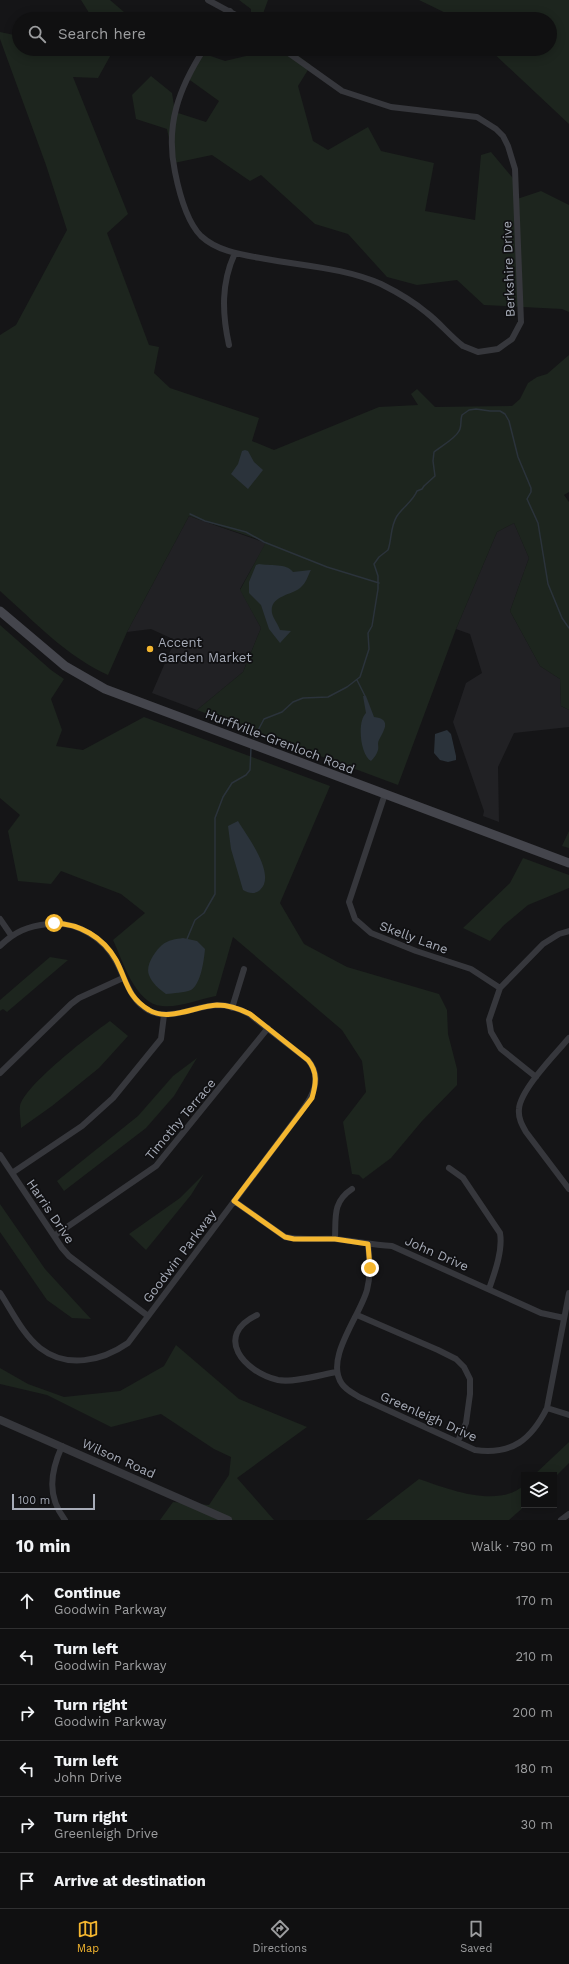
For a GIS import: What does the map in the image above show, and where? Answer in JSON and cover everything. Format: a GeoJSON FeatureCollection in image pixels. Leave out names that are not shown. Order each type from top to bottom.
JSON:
{"type":"FeatureCollection","features":[{"type":"Feature","properties":{"kind":"main road","name":"Hurffville-Grenloch Road"},"geometry":{"type":"LineString","coordinates":[[0,611],[65,666],[105,690],[569,863]]}},
{"type":"Feature","properties":{"kind":"street"},"geometry":{"type":"LineString","coordinates":[[208,0],[230,11]]}},
{"type":"Feature","properties":{"kind":"street","name":"Berkshire Drive"},"geometry":{"type":"LineString","coordinates":[[200,56],[177,100],[171,142],[172,158],[176,177],[192,224],[201,235],[214,245],[235,253],[343,272],[381,284],[422,309],[453,338],[471,350],[487,351],[505,345],[512,339],[519,329],[521,322],[515,169],[508,146],[503,136],[496,129],[477,117],[391,107],[342,91],[293,56]]}},
{"type":"Feature","properties":{"kind":"street"},"geometry":{"type":"LineString","coordinates":[[229,345],[224,322],[223,301],[230,264],[235,253]]}},
{"type":"Feature","properties":{"kind":"street","name":"Skelly Lane"},"geometry":{"type":"LineString","coordinates":[[385,794],[349,902],[355,919],[371,933],[416,951],[471,969],[500,988]]}},
{"type":"Feature","properties":{"kind":"street"},"geometry":{"type":"LineString","coordinates":[[0,919],[11,935]]}},
{"type":"Feature","properties":{"kind":"street"},"geometry":{"type":"LineString","coordinates":[[0,946],[11,935],[36,925],[69,924],[85,930],[109,949],[117,962],[123,978],[134,999],[151,1012],[164,1015],[161,1039],[113,1098],[82,1126],[12,1173]]}},
{"type":"Feature","properties":{"kind":"street"},"geometry":{"type":"LineString","coordinates":[[536,1077],[501,1049],[491,1032],[489,1020],[500,988],[543,944],[559,934],[569,931]]}},
{"type":"Feature","properties":{"kind":"street"},"geometry":{"type":"LineString","coordinates":[[232,1008],[244,969]]}},
{"type":"Feature","properties":{"kind":"street"},"geometry":{"type":"LineString","coordinates":[[0,1074],[71,1004],[79,998],[123,978]]}},
{"type":"Feature","properties":{"kind":"street","name":"Goodwin Parkway"},"geometry":{"type":"LineString","coordinates":[[0,1293],[30,1337],[39,1347],[48,1353],[69,1360],[81,1361],[97,1359],[114,1353],[128,1343],[312,1098],[315,1087],[315,1072],[308,1060],[250,1014],[218,1005],[164,1015]]}},
{"type":"Feature","properties":{"kind":"street","name":"Timothy Terrace"},"geometry":{"type":"LineString","coordinates":[[54,1236],[156,1166],[268,1028]]}},
{"type":"Feature","properties":{"kind":"street"},"geometry":{"type":"LineString","coordinates":[[569,1038],[522,1096],[519,1109],[519,1116],[526,1132],[569,1189]]}},
{"type":"Feature","properties":{"kind":"street","name":"Harris Drive"},"geometry":{"type":"LineString","coordinates":[[0,1155],[62,1248],[78,1264],[148,1316]]}},
{"type":"Feature","properties":{"kind":"street"},"geometry":{"type":"LineString","coordinates":[[449,1168],[463,1178],[500,1233],[501,1238],[495,1273],[489,1289]]}},
{"type":"Feature","properties":{"kind":"street"},"geometry":{"type":"LineString","coordinates":[[335,1239],[337,1208],[339,1201],[344,1194],[352,1189]]}},
{"type":"Feature","properties":{"kind":"street","name":"John Drive"},"geometry":{"type":"LineString","coordinates":[[234,1201],[285,1237],[294,1239],[335,1239],[392,1246],[402,1249],[541,1313],[564,1318]]}},
{"type":"Feature","properties":{"kind":"street"},"geometry":{"type":"LineString","coordinates":[[258,1315],[244,1322],[235,1336],[236,1347],[242,1358],[249,1366],[264,1374],[284,1381],[336,1372],[337,1358],[367,1292],[370,1268],[368,1244]]}},
{"type":"Feature","properties":{"kind":"street","name":"Greenleigh Drive"},"geometry":{"type":"LineString","coordinates":[[336,1372],[342,1384],[359,1397],[475,1450],[489,1452],[502,1451],[516,1446],[539,1425],[547,1408],[569,1294]]}},
{"type":"Feature","properties":{"kind":"street"},"geometry":{"type":"LineString","coordinates":[[357,1315],[438,1350],[456,1359],[464,1367],[470,1379],[470,1394],[466,1423],[458,1441]]}},
{"type":"Feature","properties":{"kind":"street"},"geometry":{"type":"LineString","coordinates":[[547,1408],[569,1415]]}},
{"type":"Feature","properties":{"kind":"street","name":"Wilson Road"},"geometry":{"type":"LineString","coordinates":[[0,1420],[228,1520]]}},
{"type":"Feature","properties":{"kind":"street"},"geometry":{"type":"LineString","coordinates":[[62,1446],[55,1463],[51,1486],[53,1499],[65,1520]]}},
{"type":"Feature","properties":{"kind":"street"},"geometry":{"type":"LineString","coordinates":[[562,1520],[569,1514]]}},
{"type":"Feature","properties":{"kind":"shaded area"},"geometry":{"type":"Polygon","coordinates":[[[81,0],[110,0],[124,12],[88,12],[81,0]]]}},
{"type":"Feature","properties":{"kind":"shaded area"},"geometry":{"type":"Polygon","coordinates":[[[239,0],[268,0],[264,12],[251,12],[251,9],[239,0]]]}},
{"type":"Feature","properties":{"kind":"shaded area"},"geometry":{"type":"Polygon","coordinates":[[[419,0],[569,0],[569,124],[496,56],[557,56],[557,12],[444,12],[419,0]]]}},
{"type":"Feature","properties":{"kind":"shaded area"},"geometry":{"type":"Polygon","coordinates":[[[0,32],[12,35],[12,56],[110,56],[98,78],[73,77],[128,214],[107,233],[149,345],[159,347],[154,373],[170,388],[259,418],[252,441],[274,450],[379,407],[418,405],[411,394],[417,389],[435,407],[512,406],[520,399],[528,383],[537,377],[547,374],[569,355],[569,492],[564,495],[569,502],[569,710],[561,706],[560,679],[540,666],[510,611],[529,558],[514,523],[497,532],[456,629],[398,785],[197,710],[243,672],[261,628],[240,590],[266,542],[189,516],[127,632],[108,675],[78,658],[64,648],[0,591],[0,335],[16,325],[67,230],[46,165],[0,39],[0,32]]]}},
{"type":"Feature","properties":{"kind":"shaded area"},"geometry":{"type":"Polygon","coordinates":[[[200,56],[211,56],[225,61],[246,56],[299,56],[311,65],[298,86],[313,141],[328,150],[368,127],[381,151],[434,163],[425,211],[475,220],[481,155],[491,152],[517,183],[517,199],[541,191],[569,205],[569,312],[562,309],[484,305],[457,280],[417,285],[387,277],[348,234],[315,224],[261,175],[250,181],[212,155],[174,163],[167,129],[136,119],[132,95],[151,76],[172,93],[175,112],[206,122],[219,101],[187,78],[200,56]]]}},
{"type":"Feature","properties":{"kind":"shaded area"},"geometry":{"type":"Polygon","coordinates":[[[242,451],[248,451],[254,462],[263,470],[248,489],[231,474],[238,464],[242,451]]]}},
{"type":"Feature","properties":{"kind":"shaded area"},"geometry":{"type":"Polygon","coordinates":[[[189,516],[266,543],[240,589],[261,628],[243,672],[197,710],[152,693],[175,640],[151,629],[127,632],[189,516]]]}},
{"type":"Feature","properties":{"kind":"shaded area"},"geometry":{"type":"Polygon","coordinates":[[[514,523],[529,558],[510,611],[540,666],[560,679],[561,706],[569,710],[569,727],[514,733],[498,767],[499,822],[483,816],[484,811],[453,722],[466,683],[482,673],[470,634],[456,629],[497,532],[514,523]]]}},
{"type":"Feature","properties":{"kind":"shaded area"},"geometry":{"type":"Polygon","coordinates":[[[256,565],[287,567],[293,572],[311,570],[306,582],[300,588],[277,599],[272,607],[272,613],[280,630],[291,631],[280,643],[269,629],[261,605],[249,593],[249,582],[256,565]]]}},
{"type":"Feature","properties":{"kind":"shaded area"},"geometry":{"type":"Polygon","coordinates":[[[0,625],[51,670],[64,679],[51,699],[62,730],[56,746],[83,750],[144,717],[330,786],[280,903],[304,944],[347,967],[439,994],[447,1010],[448,1034],[457,1069],[457,1085],[422,1121],[391,1158],[363,1179],[359,1175],[352,1174],[343,1122],[366,1092],[362,1061],[342,1030],[233,937],[216,996],[175,1006],[162,1006],[153,1003],[144,998],[137,990],[126,970],[113,940],[145,913],[121,894],[61,871],[51,884],[18,881],[8,831],[20,815],[0,798],[0,625]]]}},
{"type":"Feature","properties":{"kind":"shaded area"},"geometry":{"type":"Polygon","coordinates":[[[363,696],[366,696],[374,717],[380,718],[385,723],[384,729],[378,741],[378,751],[371,761],[367,758],[364,752],[361,738],[361,723],[366,713],[363,696]]]}},
{"type":"Feature","properties":{"kind":"shaded area"},"geometry":{"type":"Polygon","coordinates":[[[447,730],[451,734],[456,756],[456,760],[448,762],[440,760],[434,753],[435,734],[447,730]]]}},
{"type":"Feature","properties":{"kind":"shaded area"},"geometry":{"type":"Polygon","coordinates":[[[238,821],[253,845],[263,866],[265,875],[264,883],[260,890],[256,893],[249,893],[243,890],[231,849],[228,826],[238,821]]]}},
{"type":"Feature","properties":{"kind":"shaded area"},"geometry":{"type":"Polygon","coordinates":[[[569,831],[569,848],[562,846],[569,831]]]}},
{"type":"Feature","properties":{"kind":"shaded area"},"geometry":{"type":"Polygon","coordinates":[[[523,858],[569,875],[569,888],[528,905],[503,926],[490,941],[463,928],[510,883],[523,858]]]}},
{"type":"Feature","properties":{"kind":"shaded area"},"geometry":{"type":"Polygon","coordinates":[[[183,938],[197,941],[205,949],[200,977],[191,990],[166,994],[156,986],[150,978],[148,967],[156,951],[164,943],[183,938]]]}},
{"type":"Feature","properties":{"kind":"shaded area"},"geometry":{"type":"Polygon","coordinates":[[[50,957],[68,960],[7,1012],[3,1009],[0,1011],[0,1000],[50,957]]]}},
{"type":"Feature","properties":{"kind":"shaded area"},"geometry":{"type":"Polygon","coordinates":[[[110,1021],[128,1036],[99,1068],[52,1106],[21,1128],[20,1106],[24,1097],[33,1086],[59,1061],[110,1021]]]}},
{"type":"Feature","properties":{"kind":"shaded area"},"geometry":{"type":"Polygon","coordinates":[[[197,1058],[174,1096],[146,1128],[64,1191],[57,1181],[138,1116],[173,1076],[197,1058]]]}},
{"type":"Feature","properties":{"kind":"shaded area"},"geometry":{"type":"Polygon","coordinates":[[[204,1174],[191,1195],[146,1250],[129,1234],[180,1198],[204,1174]]]}},
{"type":"Feature","properties":{"kind":"shaded area"},"geometry":{"type":"Polygon","coordinates":[[[0,1204],[45,1269],[91,1319],[72,1318],[47,1300],[0,1232],[0,1204]]]}},
{"type":"Feature","properties":{"kind":"shaded area"},"geometry":{"type":"Polygon","coordinates":[[[176,1345],[239,1399],[307,1427],[237,1478],[274,1520],[160,1520],[173,1502],[209,1505],[229,1475],[231,1457],[214,1449],[161,1414],[111,1427],[47,1395],[0,1384],[0,1368],[28,1384],[64,1397],[120,1391],[164,1366],[176,1345]]]}},
{"type":"Feature","properties":{"kind":"shaded area"},"geometry":{"type":"Polygon","coordinates":[[[569,1442],[569,1463],[557,1475],[557,1472],[537,1472],[569,1442]]]}},
{"type":"Feature","properties":{"kind":"shaded area"},"geometry":{"type":"Polygon","coordinates":[[[419,1479],[444,1488],[473,1495],[501,1496],[513,1492],[521,1487],[521,1508],[523,1508],[509,1520],[366,1520],[419,1479]]]}},
{"type":"Feature","properties":{"kind":"waterway"},"geometry":{"type":"LineString","coordinates":[[254,738],[264,719],[282,712],[293,702],[303,698],[328,697],[347,687],[360,677],[369,649],[368,633],[372,626],[378,589],[378,576],[374,564],[379,557],[388,550],[393,524],[397,516],[413,498],[417,491],[422,489],[435,476],[433,461],[434,452],[457,434],[460,429],[462,415],[469,410],[476,409],[500,411],[505,414],[509,421],[518,457],[531,488],[531,492],[527,499],[538,523],[548,584],[562,618],[569,628]]}},
{"type":"Feature","properties":{"kind":"waterway"},"geometry":{"type":"LineString","coordinates":[[190,514],[205,521],[246,532],[264,542],[327,567],[379,583]]}},
{"type":"Feature","properties":{"kind":"waterway"},"geometry":{"type":"LineString","coordinates":[[357,680],[365,696]]}},
{"type":"Feature","properties":{"kind":"waterway"},"geometry":{"type":"LineString","coordinates":[[187,939],[195,920],[204,913],[215,894],[215,818],[223,797],[232,783],[246,775],[250,770],[251,748]]}},
{"type":"Feature","properties":{"kind":"place","name":"Accent Garden Market"},"geometry":{"type":"Point","coordinates":[150,649]}},
{"type":"Feature","properties":{"kind":"route"},"geometry":{"type":"LineString","coordinates":[[54,923],[69,924],[85,930],[109,949],[117,962],[123,978],[134,999],[151,1012],[164,1015],[218,1005],[240,1010],[250,1014],[308,1060],[313,1066],[316,1078],[312,1098],[234,1201],[285,1237],[294,1239],[335,1239],[368,1244],[370,1268]]}}]}
